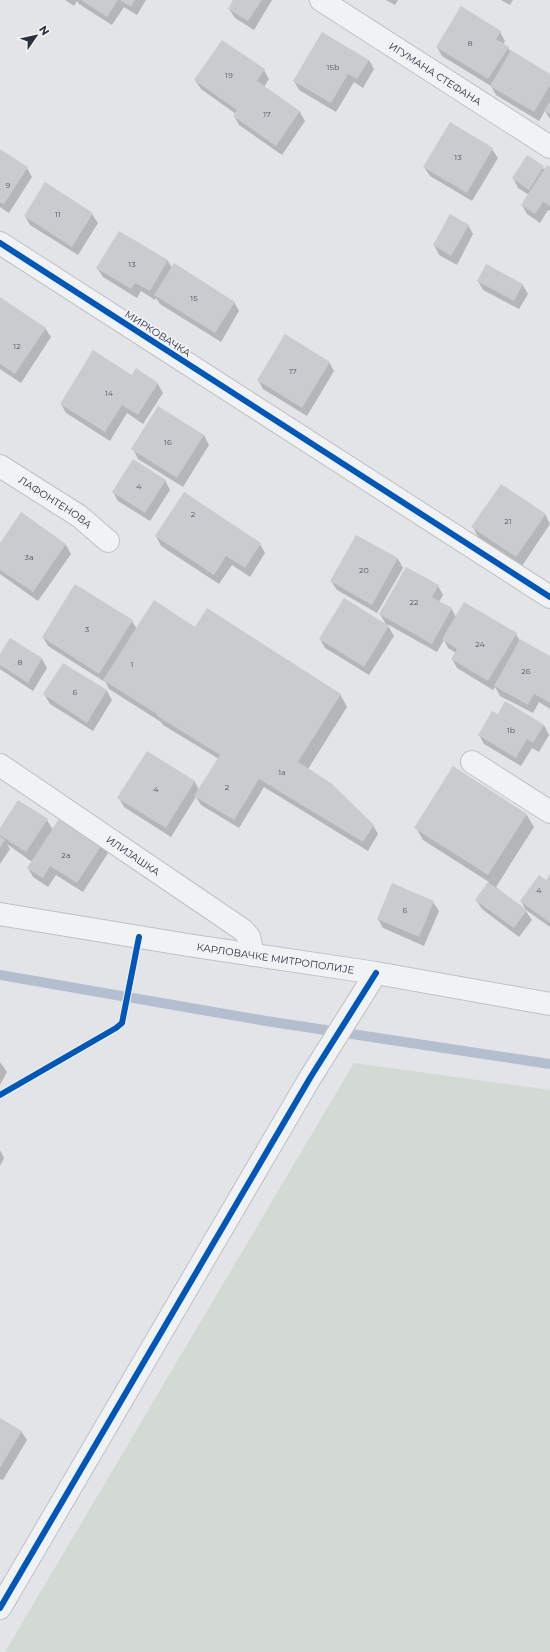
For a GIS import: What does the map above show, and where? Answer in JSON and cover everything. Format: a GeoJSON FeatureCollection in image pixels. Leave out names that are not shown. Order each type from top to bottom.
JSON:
{"type":"FeatureCollection","features":[{"type":"Feature","properties":{"kind":"street","name":"ИГУМАНА СТЕФАНА"},"geometry":{"type":"LineString","coordinates":[[321,0],[550,146]]}},
{"type":"Feature","properties":{"kind":"street","name":"МИРКОВАЧКА"},"geometry":{"type":"LineString","coordinates":[[0,243],[550,597]]}},
{"type":"Feature","properties":{"kind":"street","name":"ЛАФОНТЕНОВА"},"geometry":{"type":"LineString","coordinates":[[0,466],[79,516],[108,541]]}},
{"type":"Feature","properties":{"kind":"street"},"geometry":{"type":"LineString","coordinates":[[472,762],[550,812]]}},
{"type":"Feature","properties":{"kind":"street","name":"ИЛИЈАШКА"},"geometry":{"type":"LineString","coordinates":[[0,766],[243,930],[248,937],[253,955]]}},
{"type":"Feature","properties":{"kind":"street","name":"КАРЛОВАЧКЕ МИТРОПОЛИЈЕ"},"geometry":{"type":"LineString","coordinates":[[0,914],[253,955],[376,973],[550,1004]]}},
{"type":"Feature","properties":{"kind":"street"},"geometry":{"type":"LineString","coordinates":[[0,1608],[310,1078],[376,973]]}},
{"type":"Feature","properties":{"kind":"shaded area"},"geometry":{"type":"Polygon","coordinates":[[[354,1063],[550,1090],[550,1652],[5,1652],[354,1063]]]}},
{"type":"Feature","properties":{"kind":"building"},"geometry":{"type":"Polygon","coordinates":[[[81,0],[118,0],[107,17],[81,0]]]}},
{"type":"Feature","properties":{"kind":"building"},"geometry":{"type":"Polygon","coordinates":[[[120,0],[135,0],[131,7],[120,0]]]}},
{"type":"Feature","properties":{"kind":"building"},"geometry":{"type":"Polygon","coordinates":[[[233,0],[262,0],[248,21],[228,9],[233,0]]]}},
{"type":"Feature","properties":{"kind":"building"},"geometry":{"type":"Polygon","coordinates":[[[461,6],[501,31],[496,39],[509,47],[488,79],[436,47],[461,6]]]}},
{"type":"Feature","properties":{"kind":"building"},"geometry":{"type":"Polygon","coordinates":[[[322,32],[369,60],[357,79],[348,74],[331,103],[293,81],[322,32]]]}},
{"type":"Feature","properties":{"kind":"building"},"geometry":{"type":"Polygon","coordinates":[[[222,40],[265,69],[257,81],[300,111],[276,146],[233,116],[237,110],[194,80],[222,40]]]}},
{"type":"Feature","properties":{"kind":"building"},"geometry":{"type":"Polygon","coordinates":[[[511,50],[550,74],[550,85],[534,112],[490,86],[511,50]]]}},
{"type":"Feature","properties":{"kind":"building"},"geometry":{"type":"Polygon","coordinates":[[[550,101],[550,114],[544,111],[550,101]]]}},
{"type":"Feature","properties":{"kind":"building"},"geometry":{"type":"Polygon","coordinates":[[[450,122],[493,148],[467,193],[423,167],[450,122]]]}},
{"type":"Feature","properties":{"kind":"building"},"geometry":{"type":"Polygon","coordinates":[[[0,149],[28,167],[4,204],[0,202],[0,149]]]}},
{"type":"Feature","properties":{"kind":"building"},"geometry":{"type":"Polygon","coordinates":[[[527,155],[544,166],[529,190],[512,178],[527,155]]]}},
{"type":"Feature","properties":{"kind":"building"},"geometry":{"type":"Polygon","coordinates":[[[547,165],[550,167],[550,206],[543,202],[535,214],[521,205],[547,165]]]}},
{"type":"Feature","properties":{"kind":"building"},"geometry":{"type":"Polygon","coordinates":[[[45,182],[93,213],[72,247],[24,216],[45,182]]]}},
{"type":"Feature","properties":{"kind":"building"},"geometry":{"type":"Polygon","coordinates":[[[450,214],[469,225],[451,256],[433,245],[450,214]]]}},
{"type":"Feature","properties":{"kind":"building"},"geometry":{"type":"Polygon","coordinates":[[[119,231],[168,260],[150,291],[135,283],[131,289],[96,268],[119,231]]]}},
{"type":"Feature","properties":{"kind":"building"},"geometry":{"type":"Polygon","coordinates":[[[174,263],[235,302],[215,333],[154,295],[174,263]]]}},
{"type":"Feature","properties":{"kind":"building"},"geometry":{"type":"Polygon","coordinates":[[[486,264],[523,284],[514,301],[477,281],[486,264]]]}},
{"type":"Feature","properties":{"kind":"building"},"geometry":{"type":"Polygon","coordinates":[[[0,297],[46,328],[15,374],[0,364],[0,297]]]}},
{"type":"Feature","properties":{"kind":"building"},"geometry":{"type":"Polygon","coordinates":[[[285,334],[330,362],[302,408],[257,380],[285,334]]]}},
{"type":"Feature","properties":{"kind":"building"},"geometry":{"type":"Polygon","coordinates":[[[93,350],[132,375],[136,368],[158,383],[138,415],[122,405],[105,432],[60,404],[93,350]]]}},
{"type":"Feature","properties":{"kind":"building"},"geometry":{"type":"Polygon","coordinates":[[[158,406],[204,435],[177,478],[131,449],[158,406]]]}},
{"type":"Feature","properties":{"kind":"building"},"geometry":{"type":"Polygon","coordinates":[[[133,459],[166,480],[145,513],[112,492],[133,459]]]}},
{"type":"Feature","properties":{"kind":"building"},"geometry":{"type":"Polygon","coordinates":[[[501,484],[546,514],[516,557],[471,527],[501,484]]]}},
{"type":"Feature","properties":{"kind":"building"},"geometry":{"type":"Polygon","coordinates":[[[184,492],[261,543],[245,568],[226,556],[214,575],[155,536],[184,492]]]}},
{"type":"Feature","properties":{"kind":"building"},"geometry":{"type":"Polygon","coordinates":[[[21,512],[66,544],[33,592],[0,570],[0,543],[21,512]]]}},
{"type":"Feature","properties":{"kind":"building"},"geometry":{"type":"Polygon","coordinates":[[[356,535],[398,558],[372,605],[330,581],[356,535]]]}},
{"type":"Feature","properties":{"kind":"building"},"geometry":{"type":"Polygon","coordinates":[[[406,567],[439,585],[432,597],[452,608],[432,644],[379,614],[406,567]]]}},
{"type":"Feature","properties":{"kind":"building"},"geometry":{"type":"Polygon","coordinates":[[[75,584],[133,620],[99,674],[42,637],[75,584]]]}},
{"type":"Feature","properties":{"kind":"building"},"geometry":{"type":"Polygon","coordinates":[[[344,598],[389,626],[364,667],[319,639],[344,598]]]}},
{"type":"Feature","properties":{"kind":"building"},"geometry":{"type":"Polygon","coordinates":[[[154,600],[195,627],[207,608],[341,694],[298,762],[331,783],[374,825],[363,842],[259,779],[234,820],[194,796],[220,755],[103,680],[154,600]]]}},
{"type":"Feature","properties":{"kind":"building"},"geometry":{"type":"Polygon","coordinates":[[[464,602],[517,633],[488,681],[451,659],[457,649],[442,639],[464,602]]]}},
{"type":"Feature","properties":{"kind":"building"},"geometry":{"type":"Polygon","coordinates":[[[10,638],[42,658],[28,683],[0,665],[0,654],[10,638]]]}},
{"type":"Feature","properties":{"kind":"building"},"geometry":{"type":"Polygon","coordinates":[[[520,639],[550,656],[550,703],[534,694],[528,705],[494,686],[520,639]]]}},
{"type":"Feature","properties":{"kind":"building"},"geometry":{"type":"Polygon","coordinates":[[[63,663],[107,690],[87,723],[43,694],[63,663]]]}},
{"type":"Feature","properties":{"kind":"building"},"geometry":{"type":"Polygon","coordinates":[[[505,701],[544,725],[533,743],[527,739],[516,758],[478,735],[492,711],[498,714],[505,701]]]}},
{"type":"Feature","properties":{"kind":"building"},"geometry":{"type":"Polygon","coordinates":[[[147,751],[195,781],[166,828],[117,798],[147,751]]]}},
{"type":"Feature","properties":{"kind":"building"},"geometry":{"type":"Polygon","coordinates":[[[453,766],[527,814],[488,875],[414,828],[453,766]]]}},
{"type":"Feature","properties":{"kind":"building"},"geometry":{"type":"Polygon","coordinates":[[[18,800],[48,819],[26,852],[0,835],[0,828],[18,800]]]}},
{"type":"Feature","properties":{"kind":"building"},"geometry":{"type":"Polygon","coordinates":[[[61,816],[103,843],[77,883],[50,866],[43,878],[27,868],[61,816]]]}},
{"type":"Feature","properties":{"kind":"building"},"geometry":{"type":"Polygon","coordinates":[[[0,836],[5,840],[0,848],[0,836]]]}},
{"type":"Feature","properties":{"kind":"building"},"geometry":{"type":"Polygon","coordinates":[[[550,874],[550,923],[520,901],[539,875],[546,880],[550,874]]]}},
{"type":"Feature","properties":{"kind":"building"},"geometry":{"type":"Polygon","coordinates":[[[488,882],[527,910],[514,928],[475,900],[488,882]]]}},
{"type":"Feature","properties":{"kind":"building"},"geometry":{"type":"Polygon","coordinates":[[[392,883],[434,901],[419,937],[377,919],[392,883]]]}},
{"type":"Feature","properties":{"kind":"building"},"geometry":{"type":"Polygon","coordinates":[[[0,1418],[22,1431],[0,1468],[0,1418]]]}},
{"type":"Feature","properties":{"kind":"waterway"},"geometry":{"type":"LineString","coordinates":[[0,975],[266,1021],[550,1064]]}},
{"type":"Feature","properties":{"kind":"cycle path"},"geometry":{"type":"LineString","coordinates":[[0,243],[550,597]]}},
{"type":"Feature","properties":{"kind":"cycle path"},"geometry":{"type":"LineString","coordinates":[[0,1095],[116,1028],[122,1023],[139,937]]}},
{"type":"Feature","properties":{"kind":"cycle path"},"geometry":{"type":"LineString","coordinates":[[0,1608],[310,1078],[376,973]]}}]}
